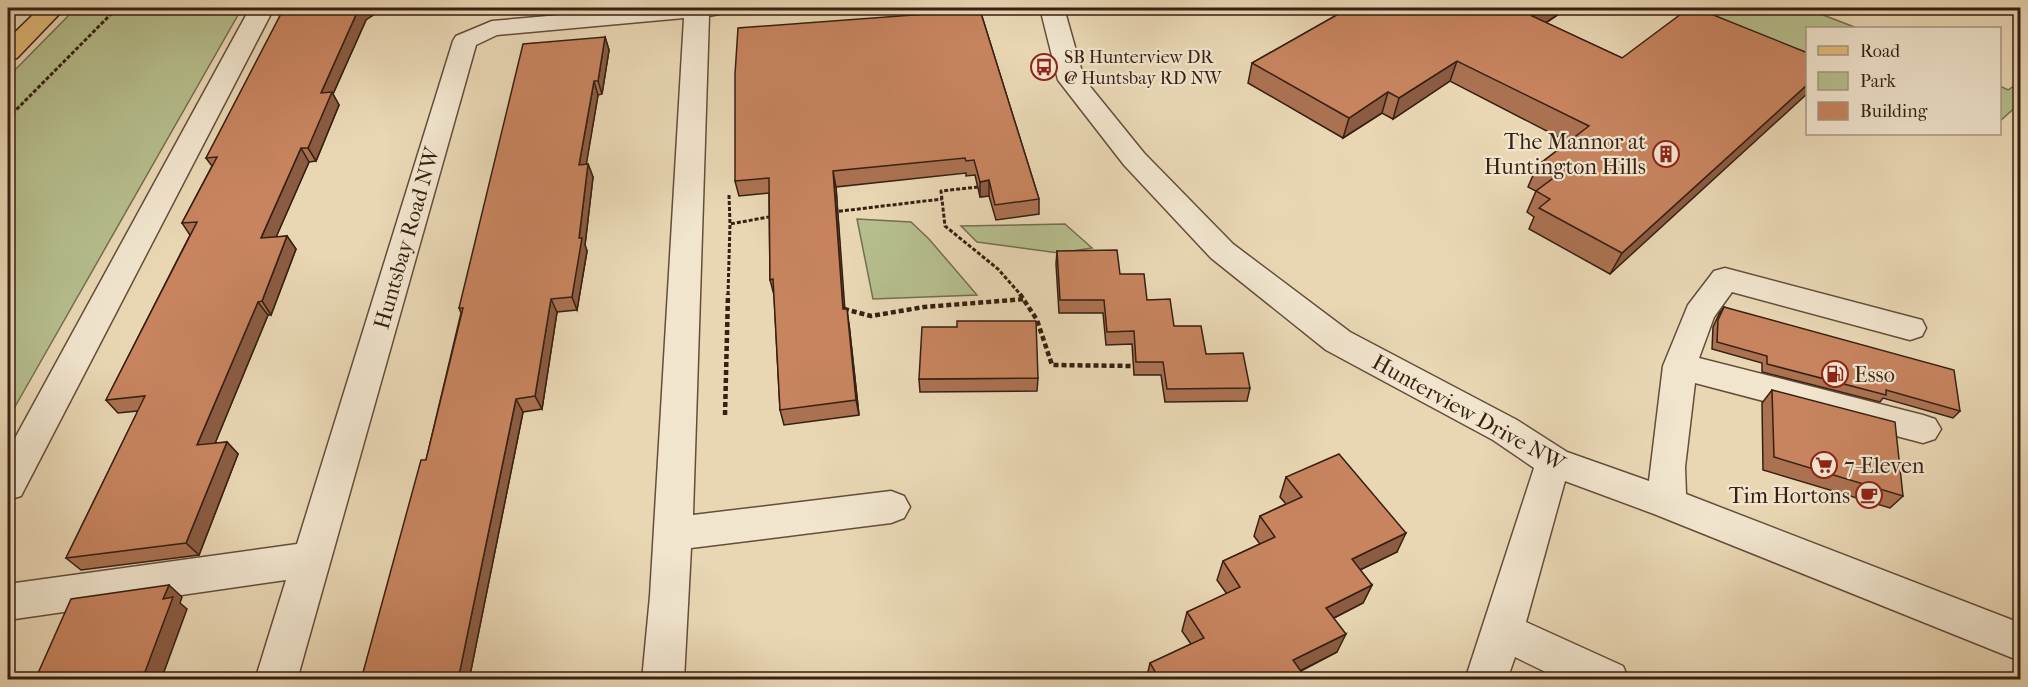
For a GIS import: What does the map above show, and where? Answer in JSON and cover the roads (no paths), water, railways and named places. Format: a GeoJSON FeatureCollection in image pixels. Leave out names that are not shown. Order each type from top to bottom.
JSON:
{"type":"FeatureCollection","features":[{"type":"Feature","properties":{"kind":"main road"},"geometry":{"type":"LineString","coordinates":[[8,53],[53,8]]}},
{"type":"Feature","properties":{"kind":"street"},"geometry":{"type":"LineString","coordinates":[[8,485],[262,8]]}},
{"type":"Feature","properties":{"kind":"street"},"geometry":{"type":"LineString","coordinates":[[663,680],[703,8]]}},
{"type":"Feature","properties":{"kind":"street","name":"Huntsbay Road NW"},"geometry":{"type":"LineString","coordinates":[[276,680],[465,41],[492,28],[703,8]]}},
{"type":"Feature","properties":{"kind":"street","name":"Hunterview Drive NW"},"geometry":{"type":"LineString","coordinates":[[1052,8],[1071,80],[1134,159],[1222,251],[1338,341],[1505,430],[1554,462],[1667,503],[2020,642]]}},
{"type":"Feature","properties":{"kind":"street"},"geometry":{"type":"LineString","coordinates":[[1667,503],[1667,467],[1680,366],[1699,314],[1725,279],[1910,328]]}},
{"type":"Feature","properties":{"kind":"street"},"geometry":{"type":"LineString","coordinates":[[1680,366],[1923,429]]}},
{"type":"Feature","properties":{"kind":"street"},"geometry":{"type":"LineString","coordinates":[[1486,680],[1504,632],[1536,510],[1554,462]]}},
{"type":"Feature","properties":{"kind":"street"},"geometry":{"type":"LineString","coordinates":[[673,534],[891,507]]}},
{"type":"Feature","properties":{"kind":"street"},"geometry":{"type":"LineString","coordinates":[[8,602],[311,559]]}},
{"type":"Feature","properties":{"kind":"street"},"geometry":{"type":"LineString","coordinates":[[1504,632],[1608,680]]}},
{"type":"Feature","properties":{"kind":"place","name":"SB Hunterview DR @ Huntsbay RD NW"},"geometry":{"type":"Point","coordinates":[1044,67]}},
{"type":"Feature","properties":{"kind":"place","name":"The Mannor at Huntington Hills"},"geometry":{"type":"Point","coordinates":[1666,154]}},
{"type":"Feature","properties":{"kind":"place","name":"Esso"},"geometry":{"type":"Point","coordinates":[1835,374]}},
{"type":"Feature","properties":{"kind":"place","name":"7-Eleven"},"geometry":{"type":"Point","coordinates":[1824,465]}},
{"type":"Feature","properties":{"kind":"place","name":"Tim Hortons"},"geometry":{"type":"Point","coordinates":[1869,495]}}]}
